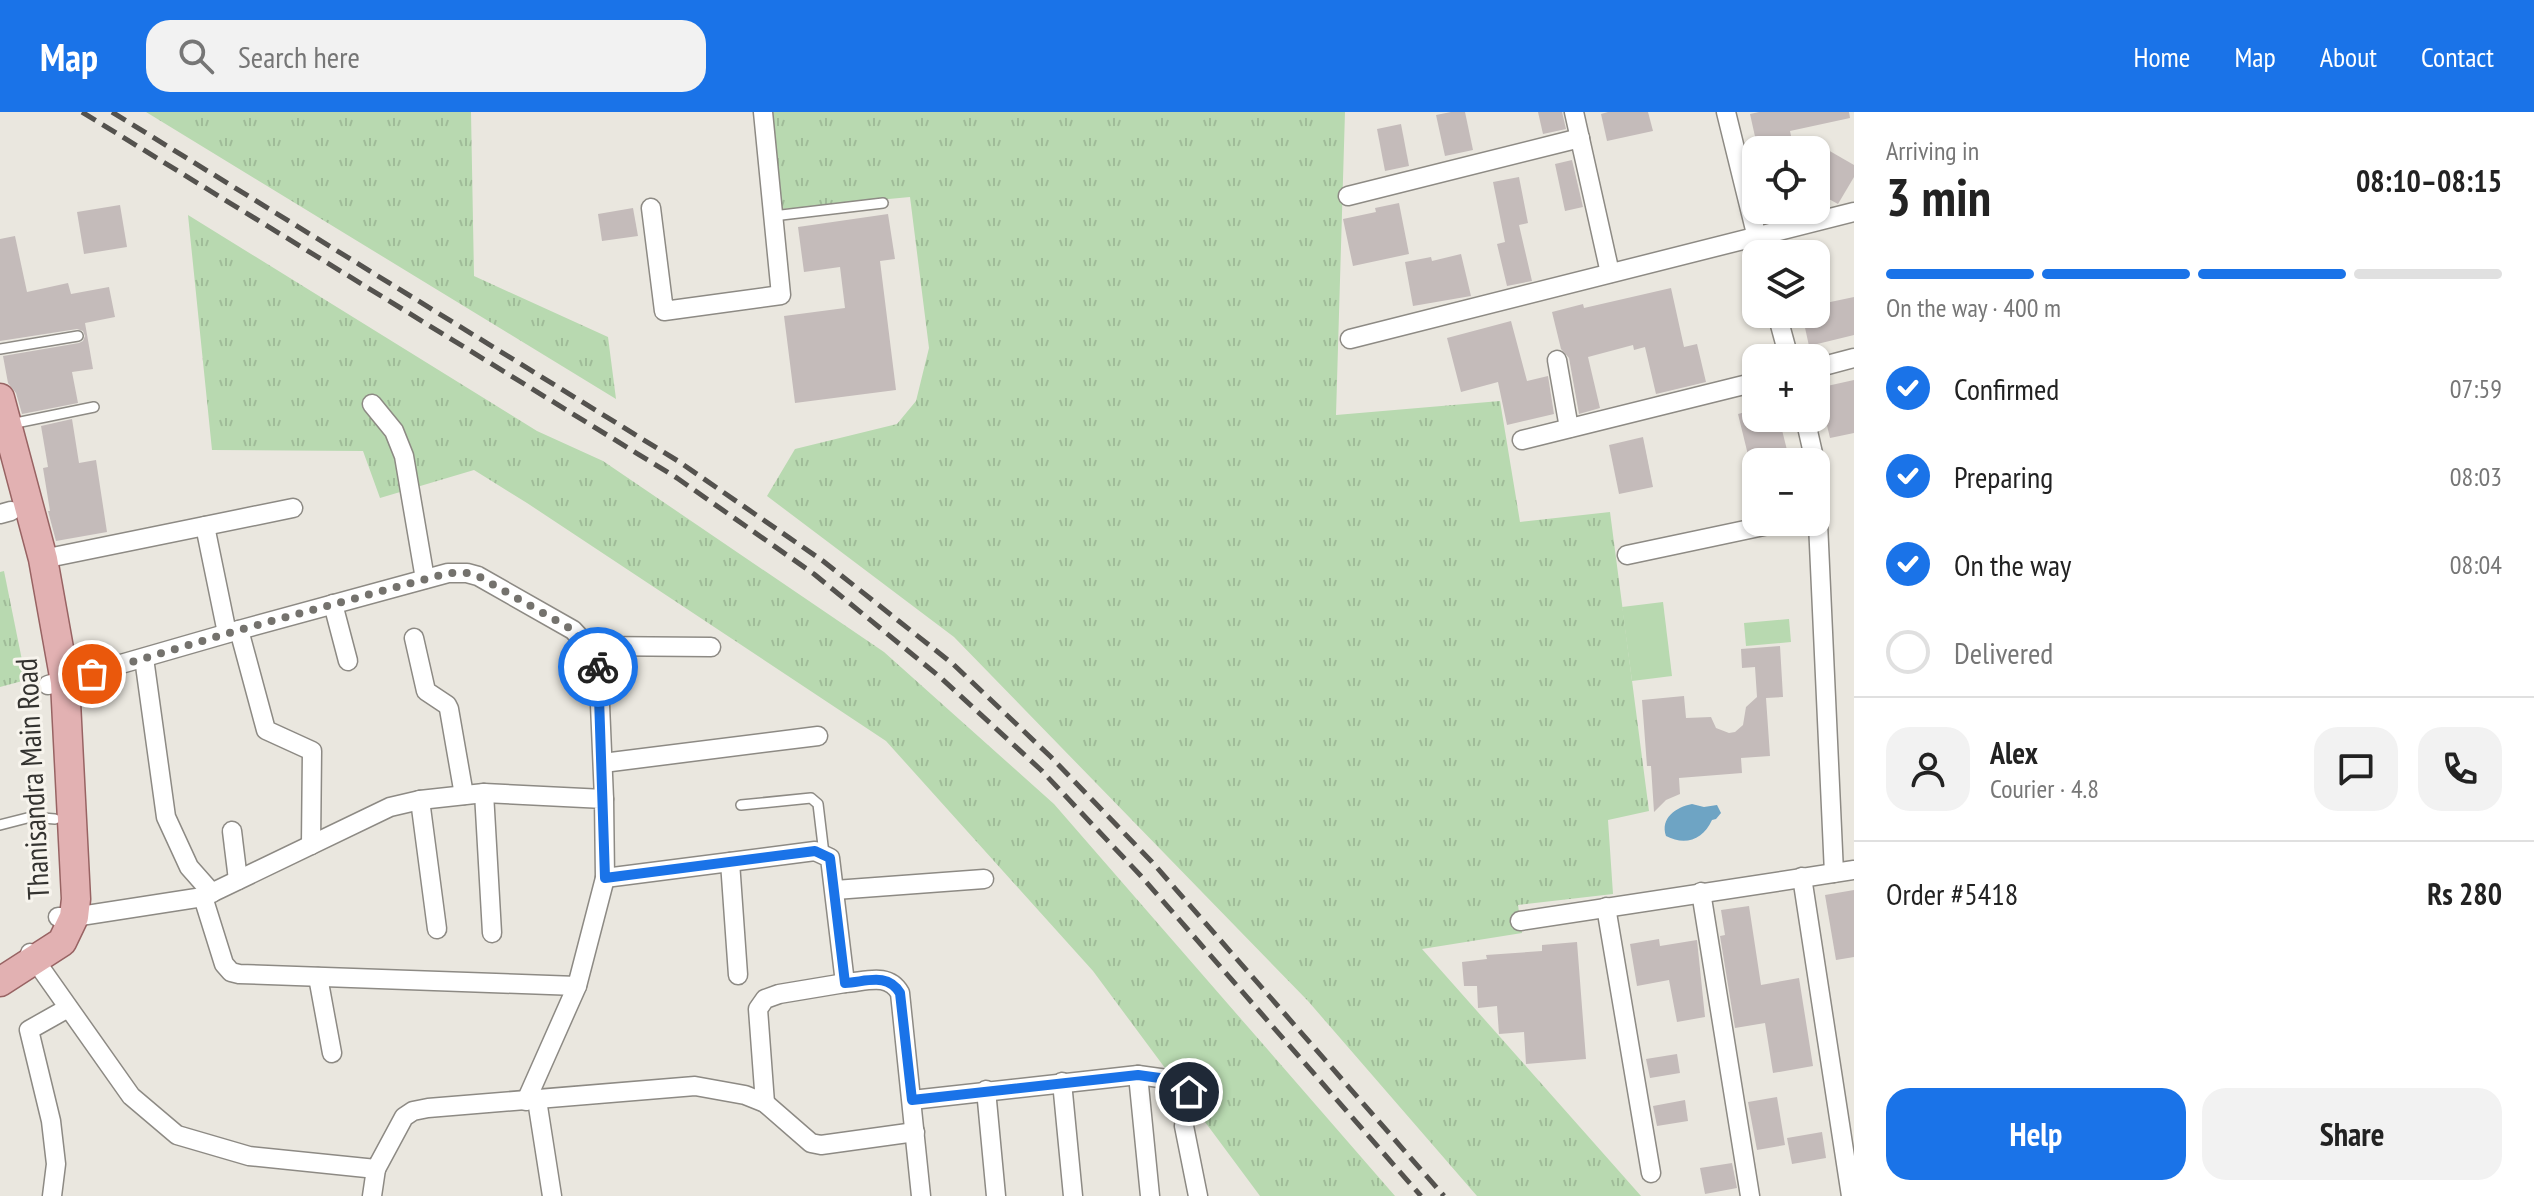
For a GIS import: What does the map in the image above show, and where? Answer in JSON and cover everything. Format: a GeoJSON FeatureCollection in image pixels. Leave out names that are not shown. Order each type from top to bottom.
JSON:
{"type":"FeatureCollection","features":[{"type":"Feature","properties":{"kind":"main road","name":"Thanisandra Main Road"},"geometry":{"type":"LineString","coordinates":[[0,967],[62,942],[66,917],[76,899],[43,559],[4,411]]}},
{"type":"Feature","properties":{"kind":"main road","name":"Thanisandra Main Road"},"geometry":{"type":"LineString","coordinates":[[0,473],[5,513],[32,593],[57,684],[55,819],[60,900],[66,917]]}},
{"type":"Feature","properties":{"kind":"main road","name":"Thanisandra Main Road"},"geometry":{"type":"LineString","coordinates":[[0,982],[31,955]]}},
{"type":"Feature","properties":{"kind":"street"},"geometry":{"type":"LineString","coordinates":[[651,208],[663,311],[781,295],[763,112]]}},
{"type":"Feature","properties":{"kind":"street"},"geometry":{"type":"LineString","coordinates":[[1574,112],[1610,273]]}},
{"type":"Feature","properties":{"kind":"street"},"geometry":{"type":"LineString","coordinates":[[1726,112],[1758,240]]}},
{"type":"Feature","properties":{"kind":"street"},"geometry":{"type":"LineString","coordinates":[[1348,196],[1580,138]]}},
{"type":"Feature","properties":{"kind":"street"},"geometry":{"type":"LineString","coordinates":[[1773,240],[1854,212]]}},
{"type":"Feature","properties":{"kind":"street"},"geometry":{"type":"LineString","coordinates":[[1350,339],[1610,273],[1742,248]]}},
{"type":"Feature","properties":{"kind":"street"},"geometry":{"type":"LineString","coordinates":[[1830,364],[1854,358]]}},
{"type":"Feature","properties":{"kind":"street"},"geometry":{"type":"LineString","coordinates":[[1557,360],[1569,428]]}},
{"type":"Feature","properties":{"kind":"street"},"geometry":{"type":"LineString","coordinates":[[1522,440],[1742,385]]}},
{"type":"Feature","properties":{"kind":"street"},"geometry":{"type":"LineString","coordinates":[[372,404],[394,431],[404,456],[425,579]]}},
{"type":"Feature","properties":{"kind":"street"},"geometry":{"type":"LineString","coordinates":[[43,559],[293,508]]}},
{"type":"Feature","properties":{"kind":"street"},"geometry":{"type":"LineString","coordinates":[[205,526],[233,631],[266,730],[312,751],[311,845]]}},
{"type":"Feature","properties":{"kind":"street"},"geometry":{"type":"LineString","coordinates":[[1627,555],[1742,531]]}},
{"type":"Feature","properties":{"kind":"street"},"geometry":{"type":"LineString","coordinates":[[1818,536],[1834,873]]}},
{"type":"Feature","properties":{"kind":"street"},"geometry":{"type":"LineString","coordinates":[[57,684],[233,631],[448,573],[478,576],[573,630],[590,646],[598,657],[605,878],[577,986],[532,1100],[552,1196]]}},
{"type":"Feature","properties":{"kind":"street"},"geometry":{"type":"LineString","coordinates":[[333,604],[348,661]]}},
{"type":"Feature","properties":{"kind":"street"},"geometry":{"type":"LineString","coordinates":[[414,638],[426,691],[449,709],[464,795]]}},
{"type":"Feature","properties":{"kind":"street"},"geometry":{"type":"LineString","coordinates":[[590,646],[711,647]]}},
{"type":"Feature","properties":{"kind":"street"},"geometry":{"type":"LineString","coordinates":[[144,658],[166,817],[189,867],[207,895],[224,964],[231,972],[577,986]]}},
{"type":"Feature","properties":{"kind":"street"},"geometry":{"type":"LineString","coordinates":[[603,763],[818,736]]}},
{"type":"Feature","properties":{"kind":"street"},"geometry":{"type":"LineString","coordinates":[[484,793],[492,933]]}},
{"type":"Feature","properties":{"kind":"street"},"geometry":{"type":"LineString","coordinates":[[66,917],[207,895],[390,807],[420,800],[484,793],[604,799]]}},
{"type":"Feature","properties":{"kind":"street"},"geometry":{"type":"LineString","coordinates":[[420,800],[437,929]]}},
{"type":"Feature","properties":{"kind":"street"},"geometry":{"type":"LineString","coordinates":[[232,831],[238,880]]}},
{"type":"Feature","properties":{"kind":"street"},"geometry":{"type":"LineString","coordinates":[[605,878],[815,851],[824,854],[830,858],[845,983]]}},
{"type":"Feature","properties":{"kind":"street"},"geometry":{"type":"LineString","coordinates":[[730,862],[738,975]]}},
{"type":"Feature","properties":{"kind":"street"},"geometry":{"type":"LineString","coordinates":[[1520,921],[1854,870]]}},
{"type":"Feature","properties":{"kind":"street"},"geometry":{"type":"LineString","coordinates":[[1802,877],[1851,1196]]}},
{"type":"Feature","properties":{"kind":"street"},"geometry":{"type":"LineString","coordinates":[[835,890],[984,879]]}},
{"type":"Feature","properties":{"kind":"street"},"geometry":{"type":"LineString","coordinates":[[1701,892],[1750,1196]]}},
{"type":"Feature","properties":{"kind":"street"},"geometry":{"type":"LineString","coordinates":[[1606,907],[1651,1173]]}},
{"type":"Feature","properties":{"kind":"street"},"geometry":{"type":"LineString","coordinates":[[31,955],[131,1096],[177,1135],[249,1156],[376,1169]]}},
{"type":"Feature","properties":{"kind":"street"},"geometry":{"type":"LineString","coordinates":[[318,977],[332,1053]]}},
{"type":"Feature","properties":{"kind":"street"},"geometry":{"type":"LineString","coordinates":[[765,1103],[758,1009],[765,999],[845,983],[886,980],[894,983],[900,993],[921,1196]]}},
{"type":"Feature","properties":{"kind":"street"},"geometry":{"type":"LineString","coordinates":[[52,1196],[56,1164],[51,1121],[29,1030],[68,1008]]}},
{"type":"Feature","properties":{"kind":"street"},"geometry":{"type":"LineString","coordinates":[[912,1100],[1138,1075],[1167,1079],[1189,1092],[1184,1126],[1198,1196]]}},
{"type":"Feature","properties":{"kind":"street"},"geometry":{"type":"LineString","coordinates":[[1138,1075],[1150,1196]]}},
{"type":"Feature","properties":{"kind":"street"},"geometry":{"type":"LineString","coordinates":[[1062,1082],[1073,1196]]}},
{"type":"Feature","properties":{"kind":"street"},"geometry":{"type":"LineString","coordinates":[[372,1196],[376,1169],[404,1117],[413,1111],[428,1108],[695,1086],[745,1095],[765,1103],[811,1143],[821,1145],[915,1132]]}},
{"type":"Feature","properties":{"kind":"street"},"geometry":{"type":"LineString","coordinates":[[986,1090],[996,1196]]}},
{"type":"Feature","properties":{"kind":"lane"},"geometry":{"type":"LineString","coordinates":[[773,216],[883,203]]}},
{"type":"Feature","properties":{"kind":"lane"},"geometry":{"type":"LineString","coordinates":[[0,349],[78,336]]}},
{"type":"Feature","properties":{"kind":"lane"},"geometry":{"type":"LineString","coordinates":[[4,411],[94,407]]}},
{"type":"Feature","properties":{"kind":"lane"},"geometry":{"type":"LineString","coordinates":[[741,805],[811,798],[818,804],[824,854]]}},
{"type":"Feature","properties":{"kind":"lane"},"geometry":{"type":"LineString","coordinates":[[0,825],[31,817],[55,819]]}},
{"type":"Feature","properties":{"kind":"green space"},"geometry":{"type":"Polygon","coordinates":[[[146,112],[471,112],[474,276],[608,337],[616,399],[146,112]]]}},
{"type":"Feature","properties":{"kind":"green space"},"geometry":{"type":"Polygon","coordinates":[[[773,112],[1345,112],[1336,415],[1500,401],[1520,522],[1610,512],[1649,811],[1608,820],[1613,894],[1518,905],[1522,933],[1422,949],[1641,1196],[1477,1196],[1308,1001],[954,637],[767,496],[795,449],[897,424],[916,401],[929,348],[910,197],[782,209],[773,112]]]}},
{"type":"Feature","properties":{"kind":"green space"},"geometry":{"type":"Polygon","coordinates":[[[188,215],[537,431],[603,461],[884,652],[1054,804],[1395,1196],[1260,1196],[1093,971],[886,741],[527,503],[474,470],[380,498],[363,451],[212,450],[188,215]]]}},
{"type":"Feature","properties":{"kind":"green space"},"geometry":{"type":"Polygon","coordinates":[[[4,571],[26,680],[0,687],[0,572],[4,571]]]}},
{"type":"Feature","properties":{"kind":"green space"},"geometry":{"type":"Polygon","coordinates":[[[1663,602],[1672,676],[1632,681],[1622,607],[1663,602]]]}},
{"type":"Feature","properties":{"kind":"green space"},"geometry":{"type":"Polygon","coordinates":[[[1789,619],[1791,642],[1746,646],[1744,623],[1789,619]]]}},
{"type":"Feature","properties":{"kind":"water"},"geometry":{"type":"Polygon","coordinates":[[[1692,804],[1704,807],[1717,805],[1721,813],[1693,839],[1680,841],[1666,836],[1665,824],[1671,814],[1692,804]]]}},
{"type":"Feature","properties":{"kind":"building"},"geometry":{"type":"Polygon","coordinates":[[[1465,112],[1473,150],[1445,156],[1436,115],[1465,112]]]}},
{"type":"Feature","properties":{"kind":"building"},"geometry":{"type":"Polygon","coordinates":[[[1538,112],[1562,112],[1566,129],[1543,134],[1538,112]]]}},
{"type":"Feature","properties":{"kind":"building"},"geometry":{"type":"Polygon","coordinates":[[[1648,112],[1653,131],[1607,141],[1601,114],[1648,112]]]}},
{"type":"Feature","properties":{"kind":"building"},"geometry":{"type":"Polygon","coordinates":[[[1849,112],[1850,118],[1790,131],[1791,136],[1755,136],[1750,114],[1849,112]]]}},
{"type":"Feature","properties":{"kind":"building"},"geometry":{"type":"Polygon","coordinates":[[[1401,124],[1409,166],[1385,171],[1377,129],[1401,124]]]}},
{"type":"Feature","properties":{"kind":"building"},"geometry":{"type":"Polygon","coordinates":[[[1830,151],[1854,165],[1854,177],[1838,204],[1830,200],[1830,151]]]}},
{"type":"Feature","properties":{"kind":"building"},"geometry":{"type":"Polygon","coordinates":[[[1572,160],[1583,207],[1565,211],[1555,164],[1572,160]]]}},
{"type":"Feature","properties":{"kind":"building"},"geometry":{"type":"Polygon","coordinates":[[[1519,177],[1528,223],[1519,225],[1532,281],[1507,286],[1497,244],[1505,242],[1493,182],[1519,177]]]}},
{"type":"Feature","properties":{"kind":"building"},"geometry":{"type":"Polygon","coordinates":[[[1399,203],[1409,254],[1353,266],[1343,219],[1399,203]]]}},
{"type":"Feature","properties":{"kind":"building"},"geometry":{"type":"Polygon","coordinates":[[[120,205],[127,247],[84,254],[77,212],[120,205]]]}},
{"type":"Feature","properties":{"kind":"building"},"geometry":{"type":"Polygon","coordinates":[[[633,208],[638,236],[602,241],[598,214],[633,208]]]}},
{"type":"Feature","properties":{"kind":"building"},"geometry":{"type":"Polygon","coordinates":[[[888,214],[895,259],[880,261],[896,390],[795,403],[784,316],[845,308],[840,267],[804,272],[798,227],[888,214]]]}},
{"type":"Feature","properties":{"kind":"building"},"geometry":{"type":"Polygon","coordinates":[[[15,236],[27,292],[68,283],[71,294],[109,287],[115,317],[85,323],[93,369],[72,372],[78,403],[22,414],[16,393],[8,383],[3,356],[79,343],[85,336],[83,331],[77,329],[0,341],[0,239],[15,236]]]}},
{"type":"Feature","properties":{"kind":"building"},"geometry":{"type":"Polygon","coordinates":[[[1461,254],[1471,296],[1413,306],[1405,262],[1431,257],[1432,261],[1461,254]]]}},
{"type":"Feature","properties":{"kind":"building"},"geometry":{"type":"Polygon","coordinates":[[[1671,288],[1684,347],[1697,344],[1706,382],[1656,394],[1645,347],[1634,350],[1633,345],[1588,357],[1600,408],[1579,414],[1569,358],[1561,349],[1552,312],[1583,304],[1584,308],[1671,288]]]}},
{"type":"Feature","properties":{"kind":"building"},"geometry":{"type":"Polygon","coordinates":[[[1854,297],[1854,335],[1809,344],[1805,328],[1830,328],[1830,302],[1854,297]]]}},
{"type":"Feature","properties":{"kind":"building"},"geometry":{"type":"Polygon","coordinates":[[[1511,321],[1527,381],[1548,376],[1554,414],[1507,425],[1498,382],[1461,392],[1447,338],[1511,321]]]}},
{"type":"Feature","properties":{"kind":"building"},"geometry":{"type":"Polygon","coordinates":[[[1854,380],[1854,433],[1830,438],[1830,385],[1854,380]]]}},
{"type":"Feature","properties":{"kind":"building"},"geometry":{"type":"Polygon","coordinates":[[[72,419],[79,463],[96,460],[107,532],[56,541],[48,511],[43,468],[48,467],[41,426],[72,419]]]}},
{"type":"Feature","properties":{"kind":"building"},"geometry":{"type":"Polygon","coordinates":[[[1742,432],[1782,432],[1786,448],[1746,448],[1742,432]]]}},
{"type":"Feature","properties":{"kind":"building"},"geometry":{"type":"Polygon","coordinates":[[[1643,437],[1653,487],[1619,494],[1609,445],[1643,437]]]}},
{"type":"Feature","properties":{"kind":"building"},"geometry":{"type":"Polygon","coordinates":[[[1780,646],[1783,697],[1766,698],[1770,756],[1741,758],[1742,773],[1679,778],[1680,794],[1666,800],[1654,812],[1642,700],[1684,696],[1686,718],[1711,717],[1716,728],[1735,732],[1743,725],[1746,707],[1757,697],[1755,667],[1742,668],[1741,649],[1780,646]]]}},
{"type":"Feature","properties":{"kind":"building"},"geometry":{"type":"Polygon","coordinates":[[[1854,890],[1854,957],[1836,960],[1825,895],[1854,890]]]}},
{"type":"Feature","properties":{"kind":"building"},"geometry":{"type":"Polygon","coordinates":[[[1749,906],[1761,985],[1799,978],[1813,1066],[1773,1073],[1765,1023],[1735,1028],[1720,936],[1725,935],[1721,910],[1749,906]]]}},
{"type":"Feature","properties":{"kind":"building"},"geometry":{"type":"Polygon","coordinates":[[[1659,939],[1660,946],[1697,940],[1705,1017],[1677,1022],[1669,980],[1637,986],[1630,944],[1659,939]]]}},
{"type":"Feature","properties":{"kind":"building"},"geometry":{"type":"Polygon","coordinates":[[[1577,942],[1586,1059],[1526,1064],[1524,1032],[1499,1034],[1497,1006],[1478,1008],[1477,986],[1464,986],[1462,962],[1487,959],[1486,955],[1542,951],[1542,945],[1577,942]]]}},
{"type":"Feature","properties":{"kind":"building"},"geometry":{"type":"Polygon","coordinates":[[[1677,1054],[1680,1073],[1650,1078],[1646,1059],[1677,1054]]]}},
{"type":"Feature","properties":{"kind":"building"},"geometry":{"type":"Polygon","coordinates":[[[1777,1097],[1785,1145],[1757,1150],[1748,1102],[1777,1097]]]}},
{"type":"Feature","properties":{"kind":"building"},"geometry":{"type":"Polygon","coordinates":[[[1685,1100],[1688,1121],[1657,1126],[1653,1106],[1685,1100]]]}},
{"type":"Feature","properties":{"kind":"building"},"geometry":{"type":"Polygon","coordinates":[[[1822,1132],[1826,1158],[1792,1164],[1787,1138],[1822,1132]]]}},
{"type":"Feature","properties":{"kind":"building"},"geometry":{"type":"Polygon","coordinates":[[[1732,1163],[1737,1188],[1705,1194],[1700,1168],[1732,1163]]]}},
{"type":"Feature","properties":{"kind":"railway"},"geometry":{"type":"LineString","coordinates":[[82,112],[677,478],[814,574],[940,677],[1041,770],[1141,876],[1421,1196]]}},
{"type":"Feature","properties":{"kind":"railway"},"geometry":{"type":"LineString","coordinates":[[112,112],[678,461],[823,561],[953,664],[1051,757],[1152,862],[1444,1196]]}},
{"type":"Feature","properties":{"kind":"way so far"},"geometry":{"type":"LineString","coordinates":[[92,674],[448,573],[478,576],[573,630],[598,657],[598,667]]}},
{"type":"Feature","properties":{"kind":"route"},"geometry":{"type":"LineString","coordinates":[[598,667],[605,878],[815,851],[830,858],[845,983],[886,980],[894,983],[900,993],[912,1100],[1138,1075],[1167,1079],[1189,1092]]}}]}
